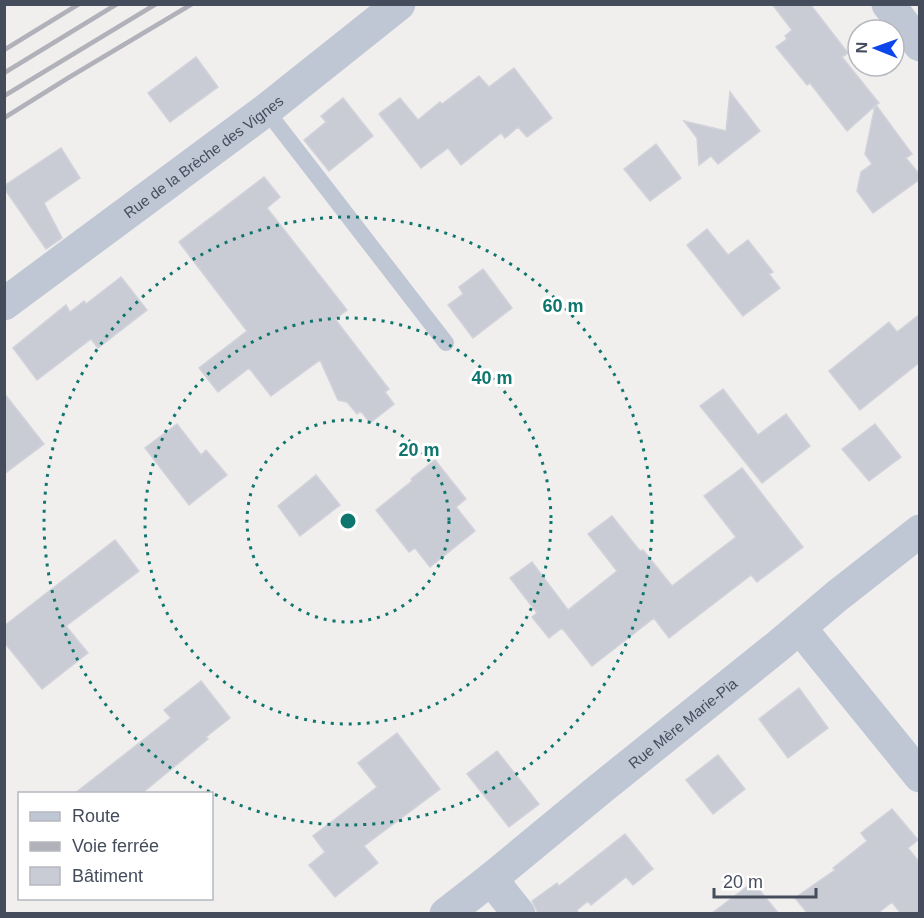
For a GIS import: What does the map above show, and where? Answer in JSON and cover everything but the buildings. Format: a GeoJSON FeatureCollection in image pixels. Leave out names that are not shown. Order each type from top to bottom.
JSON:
{"type":"FeatureCollection","features":[{"type":"Feature","properties":{"kind":"street","name":"Rue de la Brèche des Vignes"},"geometry":{"type":"LineString","coordinates":[[4,304],[266,110],[399,4]]}},
{"type":"Feature","properties":{"kind":"street"},"geometry":{"type":"LineString","coordinates":[[888,4],[920,45]]}},
{"type":"Feature","properties":{"kind":"street","name":"Rue Mère Marie-Pia"},"geometry":{"type":"LineString","coordinates":[[446,914],[920,531]]}},
{"type":"Feature","properties":{"kind":"street"},"geometry":{"type":"LineString","coordinates":[[800,628],[920,776]]}},
{"type":"Feature","properties":{"kind":"street"},"geometry":{"type":"LineString","coordinates":[[491,879],[519,914]]}},
{"type":"Feature","properties":{"kind":"lane"},"geometry":{"type":"LineString","coordinates":[[266,110],[446,343]]}},
{"type":"Feature","properties":{"kind":"railway"},"geometry":{"type":"LineString","coordinates":[[4,50],[79,4]]}},
{"type":"Feature","properties":{"kind":"railway"},"geometry":{"type":"LineString","coordinates":[[4,73],[117,4]]}},
{"type":"Feature","properties":{"kind":"railway"},"geometry":{"type":"LineString","coordinates":[[4,96],[156,4]]}},
{"type":"Feature","properties":{"kind":"railway"},"geometry":{"type":"LineString","coordinates":[[4,118],[192,4]]}}]}
